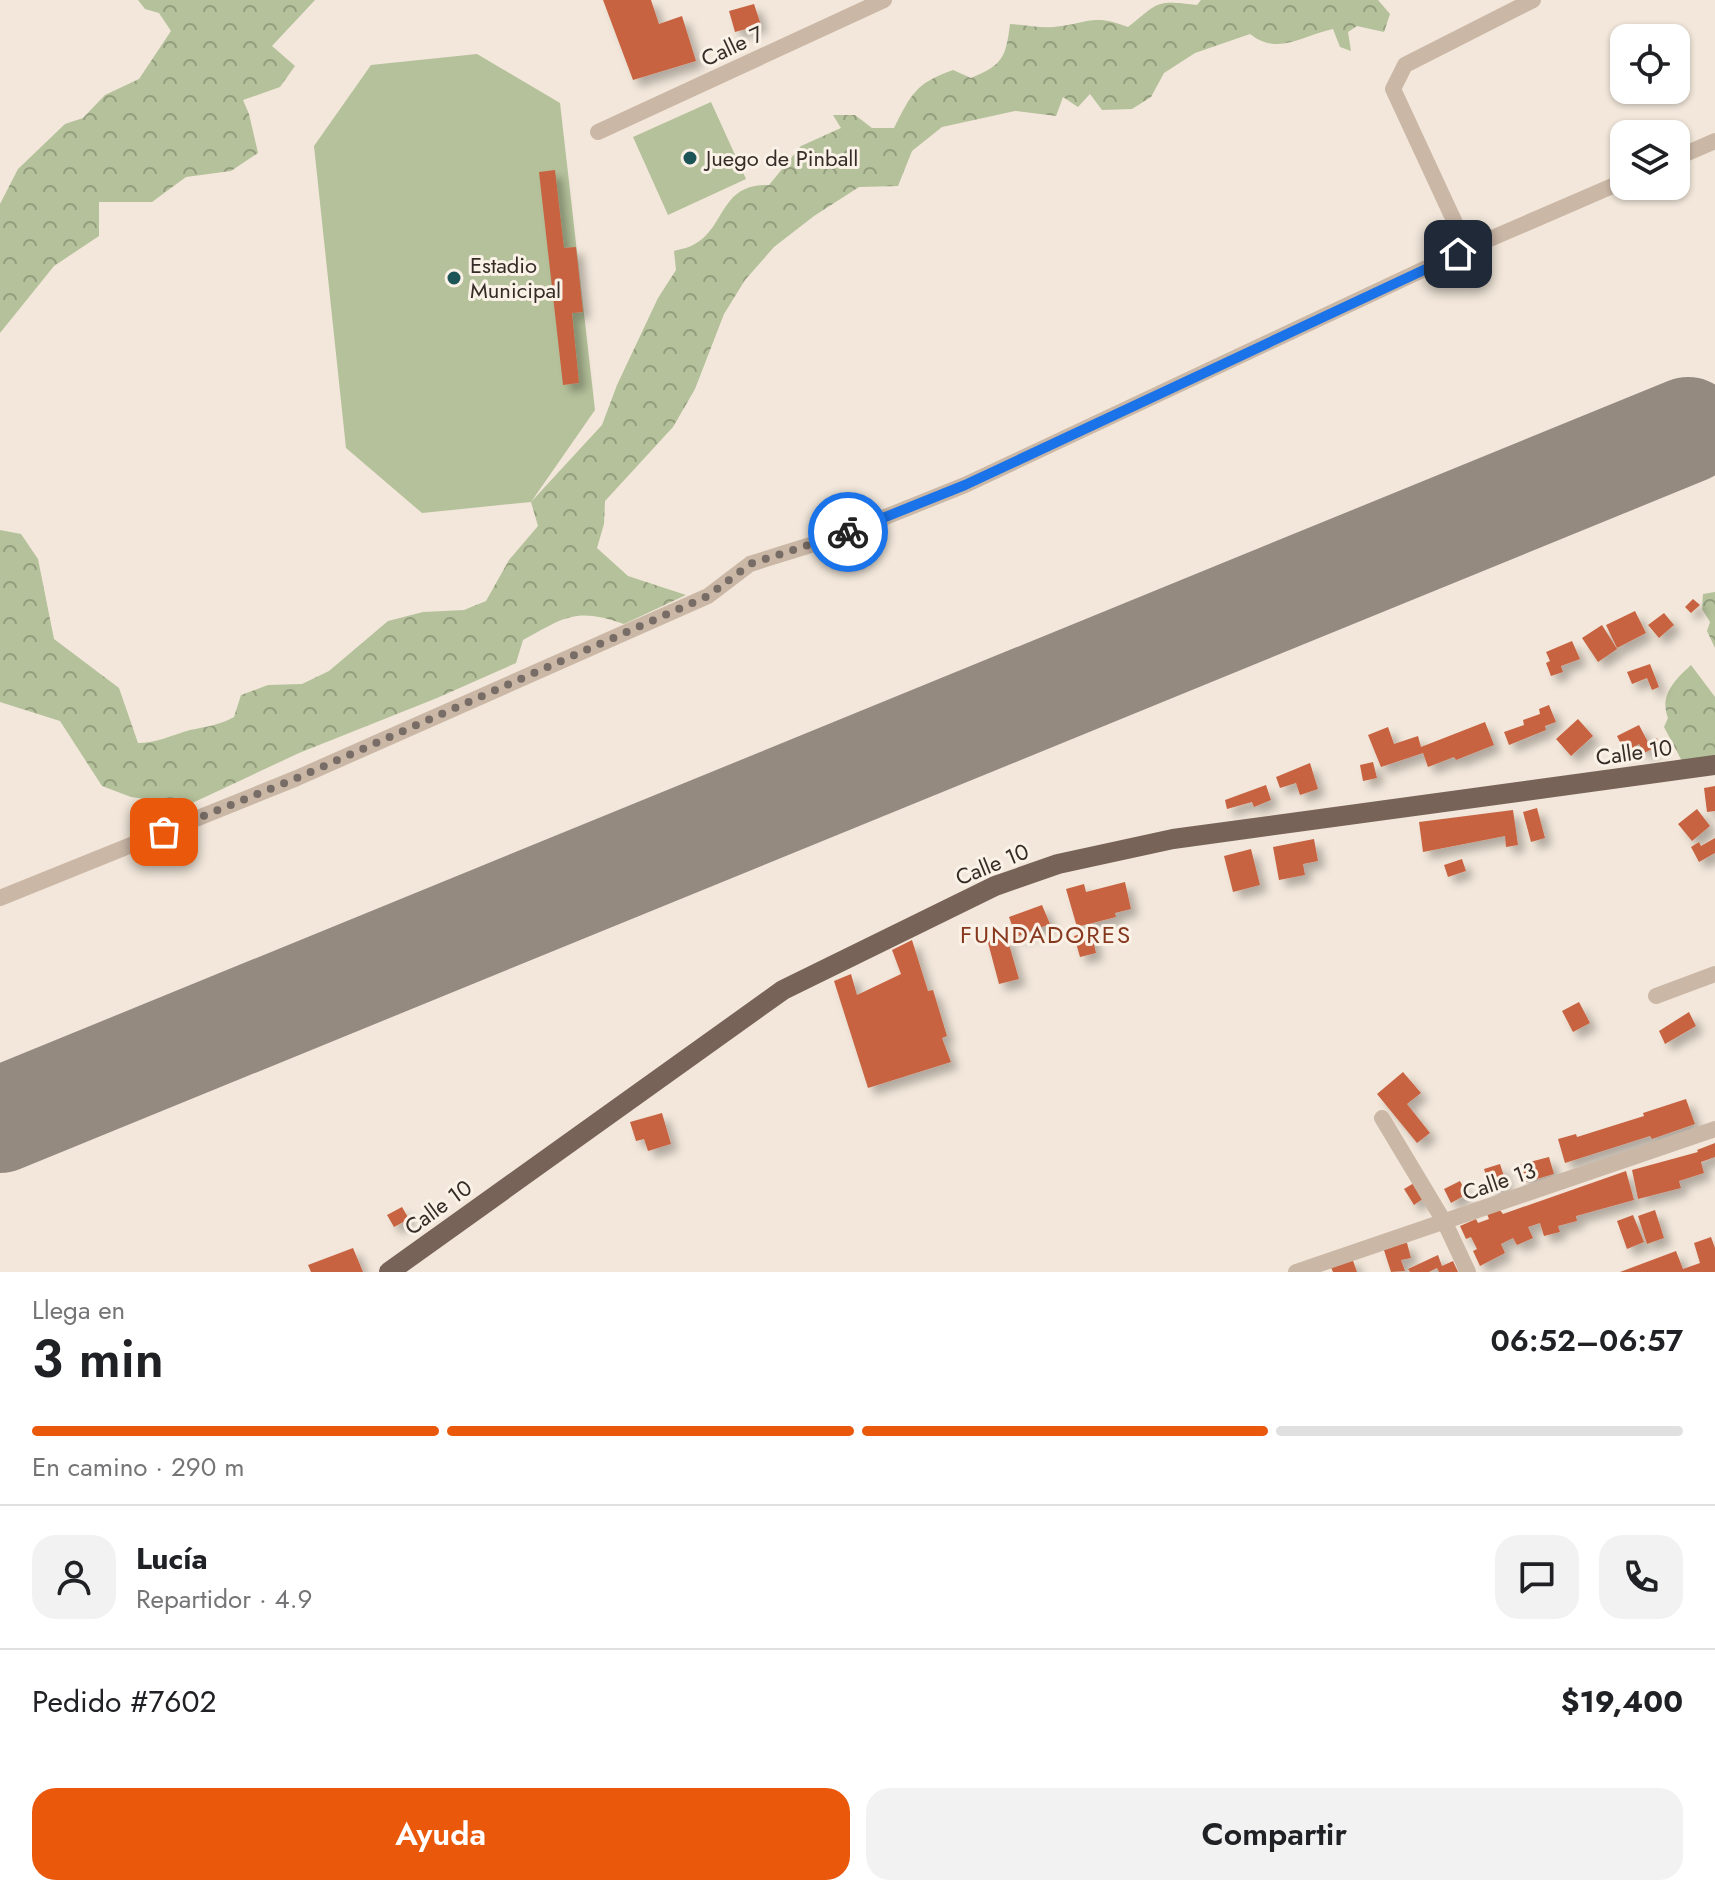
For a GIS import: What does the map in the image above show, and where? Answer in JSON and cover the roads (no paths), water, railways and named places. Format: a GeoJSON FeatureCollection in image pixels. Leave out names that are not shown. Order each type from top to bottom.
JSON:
{"type":"FeatureCollection","features":[{"type":"Feature","properties":{"kind":"main road","name":"Calle 10"},"geometry":{"type":"LineString","coordinates":[[389,1272],[783,990],[995,886],[1058,864],[1173,839],[1715,765]]}},
{"type":"Feature","properties":{"kind":"street","name":"Calle 7"},"geometry":{"type":"LineString","coordinates":[[598,132],[884,0]]}},
{"type":"Feature","properties":{"kind":"street"},"geometry":{"type":"LineString","coordinates":[[1458,254],[1457,227],[1393,89],[1405,65],[1533,0]]}},
{"type":"Feature","properties":{"kind":"street"},"geometry":{"type":"LineString","coordinates":[[1690,152],[1715,141]]}},
{"type":"Feature","properties":{"kind":"street"},"geometry":{"type":"LineString","coordinates":[[0,898],[297,778],[708,596],[750,564],[833,538],[965,485],[1458,254],[1610,187]]}},
{"type":"Feature","properties":{"kind":"street"},"geometry":{"type":"LineString","coordinates":[[1656,996],[1715,974]]}},
{"type":"Feature","properties":{"kind":"street"},"geometry":{"type":"LineString","coordinates":[[1382,1118],[1445,1223],[1468,1272]]}},
{"type":"Feature","properties":{"kind":"street","name":"Calle 13"},"geometry":{"type":"LineString","coordinates":[[1296,1272],[1715,1129]]}},
{"type":"Feature","properties":{"kind":"place","name":"Juego de Pinball"},"geometry":{"type":"Point","coordinates":[690,158]}},
{"type":"Feature","properties":{"kind":"place","name":"Estadio Municipal"},"geometry":{"type":"Point","coordinates":[454,278]}},
{"type":"Feature","properties":{"kind":"district","name":"FUNDADORES"},"geometry":{"type":"Point","coordinates":[1046,934]}}]}
